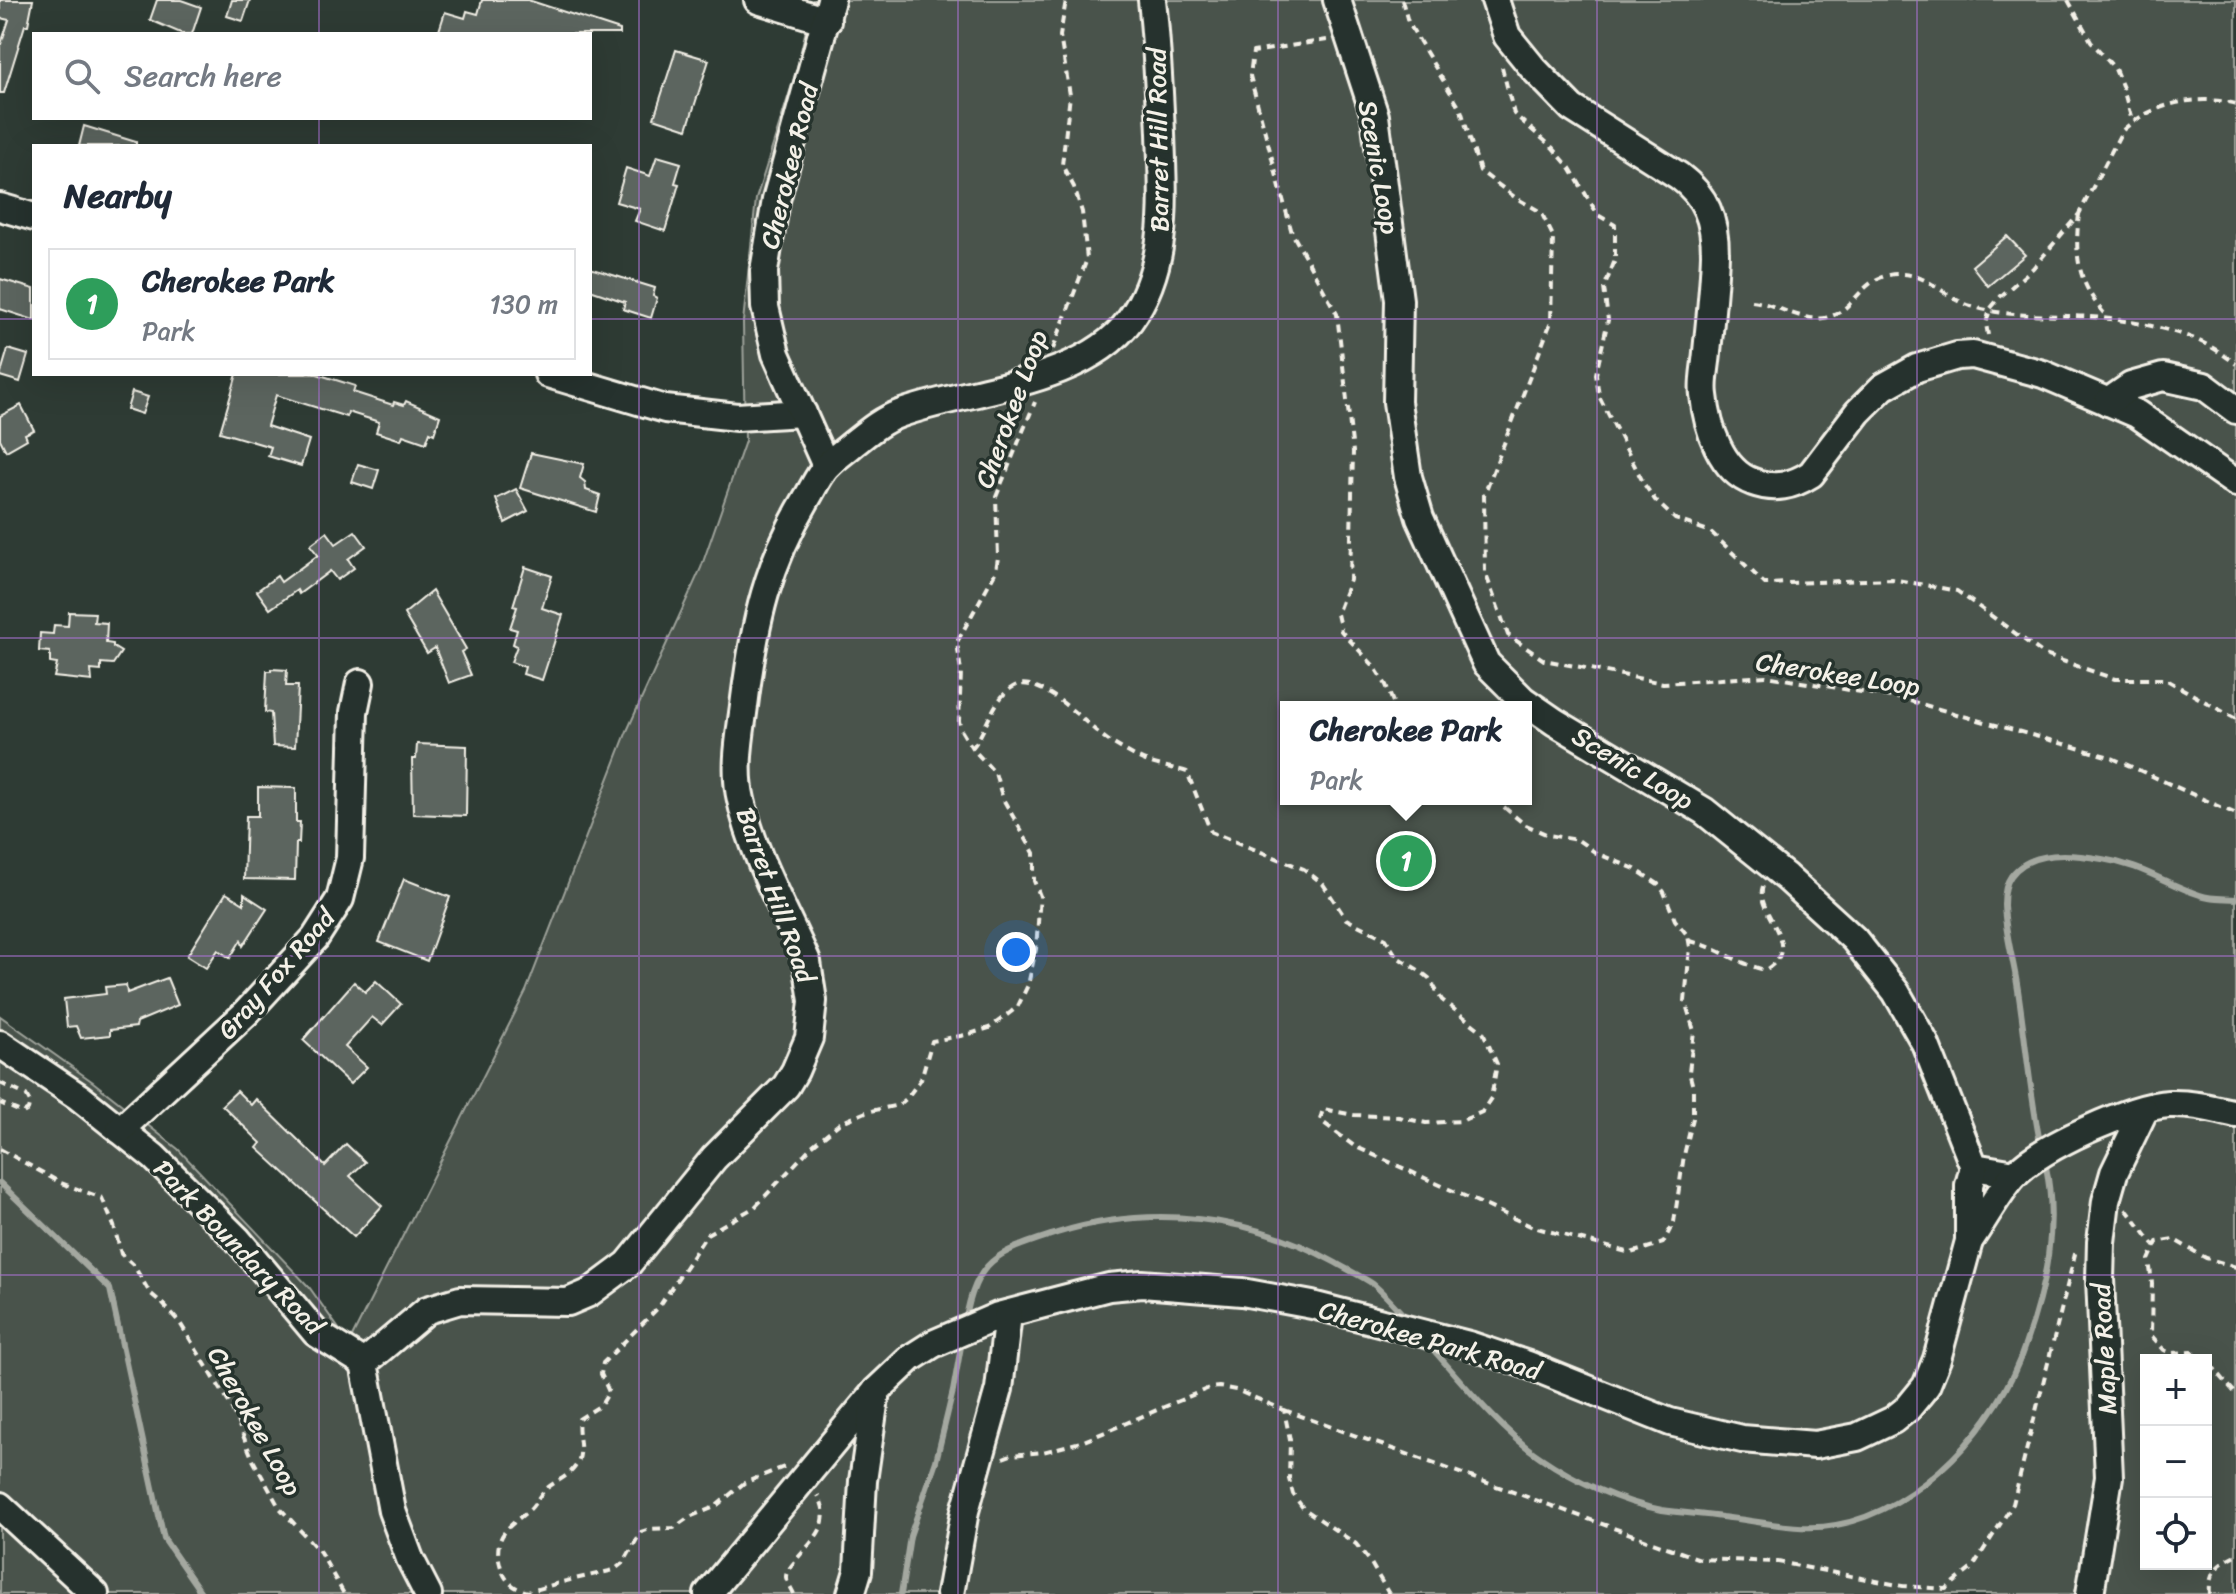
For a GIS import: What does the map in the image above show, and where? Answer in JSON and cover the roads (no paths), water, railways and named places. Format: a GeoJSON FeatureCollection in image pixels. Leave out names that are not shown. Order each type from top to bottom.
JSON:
{"type":"FeatureCollection","features":[{"type":"Feature","properties":{"kind":"street"},"geometry":{"type":"LineString","coordinates":[[758,0],[829,10]]}},
{"type":"Feature","properties":{"kind":"street","name":"Barret Hill Road"},"geometry":{"type":"LineString","coordinates":[[364,1363],[427,1310],[438,1305],[460,1300],[568,1302],[608,1280],[628,1264],[714,1158],[786,1086],[795,1071],[809,1038],[812,981],[793,928],[751,837],[740,798],[737,755],[754,630],[768,578],[788,530],[826,466],[877,424],[937,402],[1060,370],[1090,356],[1119,333],[1142,299],[1154,270],[1162,231],[1163,204],[1158,48],[1152,0]]}},
{"type":"Feature","properties":{"kind":"street","name":"Scenic Loop"},"geometry":{"type":"LineString","coordinates":[[1337,0],[1375,116],[1395,254],[1399,300],[1397,402],[1408,477],[1420,518],[1481,653],[1494,674],[1524,701]]}},
{"type":"Feature","properties":{"kind":"street"},"geometry":{"type":"LineString","coordinates":[[1495,0],[1507,36],[1572,108],[1679,176],[1691,185],[1708,209],[1715,235],[1715,254],[1703,393],[1720,449],[1734,472],[1765,486],[1789,485],[1801,480],[1811,474],[1870,398],[1894,379],[1917,368],[1957,356],[1990,359],[2043,374],[2137,414],[2236,483]]}},
{"type":"Feature","properties":{"kind":"street","name":"Cherokee Road"},"geometry":{"type":"LineString","coordinates":[[826,466],[776,354],[765,307],[764,271],[776,200],[829,10]]}},
{"type":"Feature","properties":{"kind":"street"},"geometry":{"type":"LineString","coordinates":[[0,207],[32,216]]}},
{"type":"Feature","properties":{"kind":"street"},"geometry":{"type":"LineString","coordinates":[[555,376],[665,409],[737,417],[803,413]]}},
{"type":"Feature","properties":{"kind":"street"},"geometry":{"type":"LineString","coordinates":[[2108,402],[2131,386],[2163,377],[2204,386],[2236,410]]}},
{"type":"Feature","properties":{"kind":"street","name":"Gray Fox Road"},"geometry":{"type":"LineString","coordinates":[[120,1130],[246,1013],[315,938],[340,899],[350,858],[354,712],[360,683]]}},
{"type":"Feature","properties":{"kind":"street","name":"Scenic Loop"},"geometry":{"type":"LineString","coordinates":[[1532,706],[1684,796],[1777,870],[1854,939],[1896,992],[1925,1043],[1974,1167]]}},
{"type":"Feature","properties":{"kind":"street","name":"Park Boundary Road"},"geometry":{"type":"LineString","coordinates":[[0,1044],[79,1097],[154,1157],[238,1240],[316,1333],[364,1363]]}},
{"type":"Feature","properties":{"kind":"street"},"geometry":{"type":"LineString","coordinates":[[1974,1167],[2015,1174],[2064,1140],[2089,1128],[2167,1104],[2197,1105],[2236,1114]]}},
{"type":"Feature","properties":{"kind":"street","name":"Maple Road"},"geometry":{"type":"LineString","coordinates":[[2090,1594],[2109,1477],[2101,1242],[2106,1201],[2114,1173],[2144,1111]]}},
{"type":"Feature","properties":{"kind":"street","name":"Cherokee Park Road"},"geometry":{"type":"LineString","coordinates":[[876,1391],[911,1358],[933,1344],[1003,1315],[1109,1287],[1142,1284],[1242,1292],[1469,1345],[1685,1426],[1742,1439],[1815,1445],[1857,1437],[1893,1420],[1908,1408],[1926,1386],[1937,1359],[1969,1241],[1969,1185],[1974,1167]]}},
{"type":"Feature","properties":{"kind":"street","name":"Cherokee Park Road"},"geometry":{"type":"LineString","coordinates":[[1969,1241],[2015,1174]]}},
{"type":"Feature","properties":{"kind":"street"},"geometry":{"type":"LineString","coordinates":[[950,1594],[973,1480],[999,1389],[1003,1315]]}},
{"type":"Feature","properties":{"kind":"street"},"geometry":{"type":"LineString","coordinates":[[364,1363],[392,1511],[410,1559],[428,1594]]}},
{"type":"Feature","properties":{"kind":"street"},"geometry":{"type":"LineString","coordinates":[[708,1594],[876,1391]]}},
{"type":"Feature","properties":{"kind":"street"},"geometry":{"type":"LineString","coordinates":[[851,1594],[858,1571],[863,1481],[876,1391]]}},
{"type":"Feature","properties":{"kind":"street"},"geometry":{"type":"LineString","coordinates":[[0,1506],[95,1594]]}},
{"type":"Feature","properties":{"kind":"waterway"},"geometry":{"type":"LineString","coordinates":[[2041,1147],[2005,916],[2005,894],[2011,876],[2019,867],[2041,857],[2078,856],[2129,865],[2204,896],[2236,899]]}},
{"type":"Feature","properties":{"kind":"waterway"},"geometry":{"type":"LineString","coordinates":[[1430,1346],[1482,1405],[1525,1446],[1598,1490],[1662,1510],[1793,1527],[1836,1525],[1867,1516],[1897,1502],[1953,1459],[1997,1404],[2013,1375],[2032,1322],[2048,1255],[2051,1209],[2045,1162]]}},
{"type":"Feature","properties":{"kind":"waterway"},"geometry":{"type":"LineString","coordinates":[[0,1183],[110,1289],[164,1539],[202,1594]]}},
{"type":"Feature","properties":{"kind":"waterway"},"geometry":{"type":"LineString","coordinates":[[965,1323],[976,1284],[993,1260],[1005,1252],[1092,1224],[1164,1217],[1235,1225],[1303,1247],[1373,1284],[1407,1319]]}},
{"type":"Feature","properties":{"kind":"waterway"},"geometry":{"type":"LineString","coordinates":[[901,1594],[910,1536],[936,1461],[962,1341]]}},
{"type":"Feature","properties":{"kind":"place","name":"Cherokee Park"},"geometry":{"type":"Point","coordinates":[1406,861]}}]}
